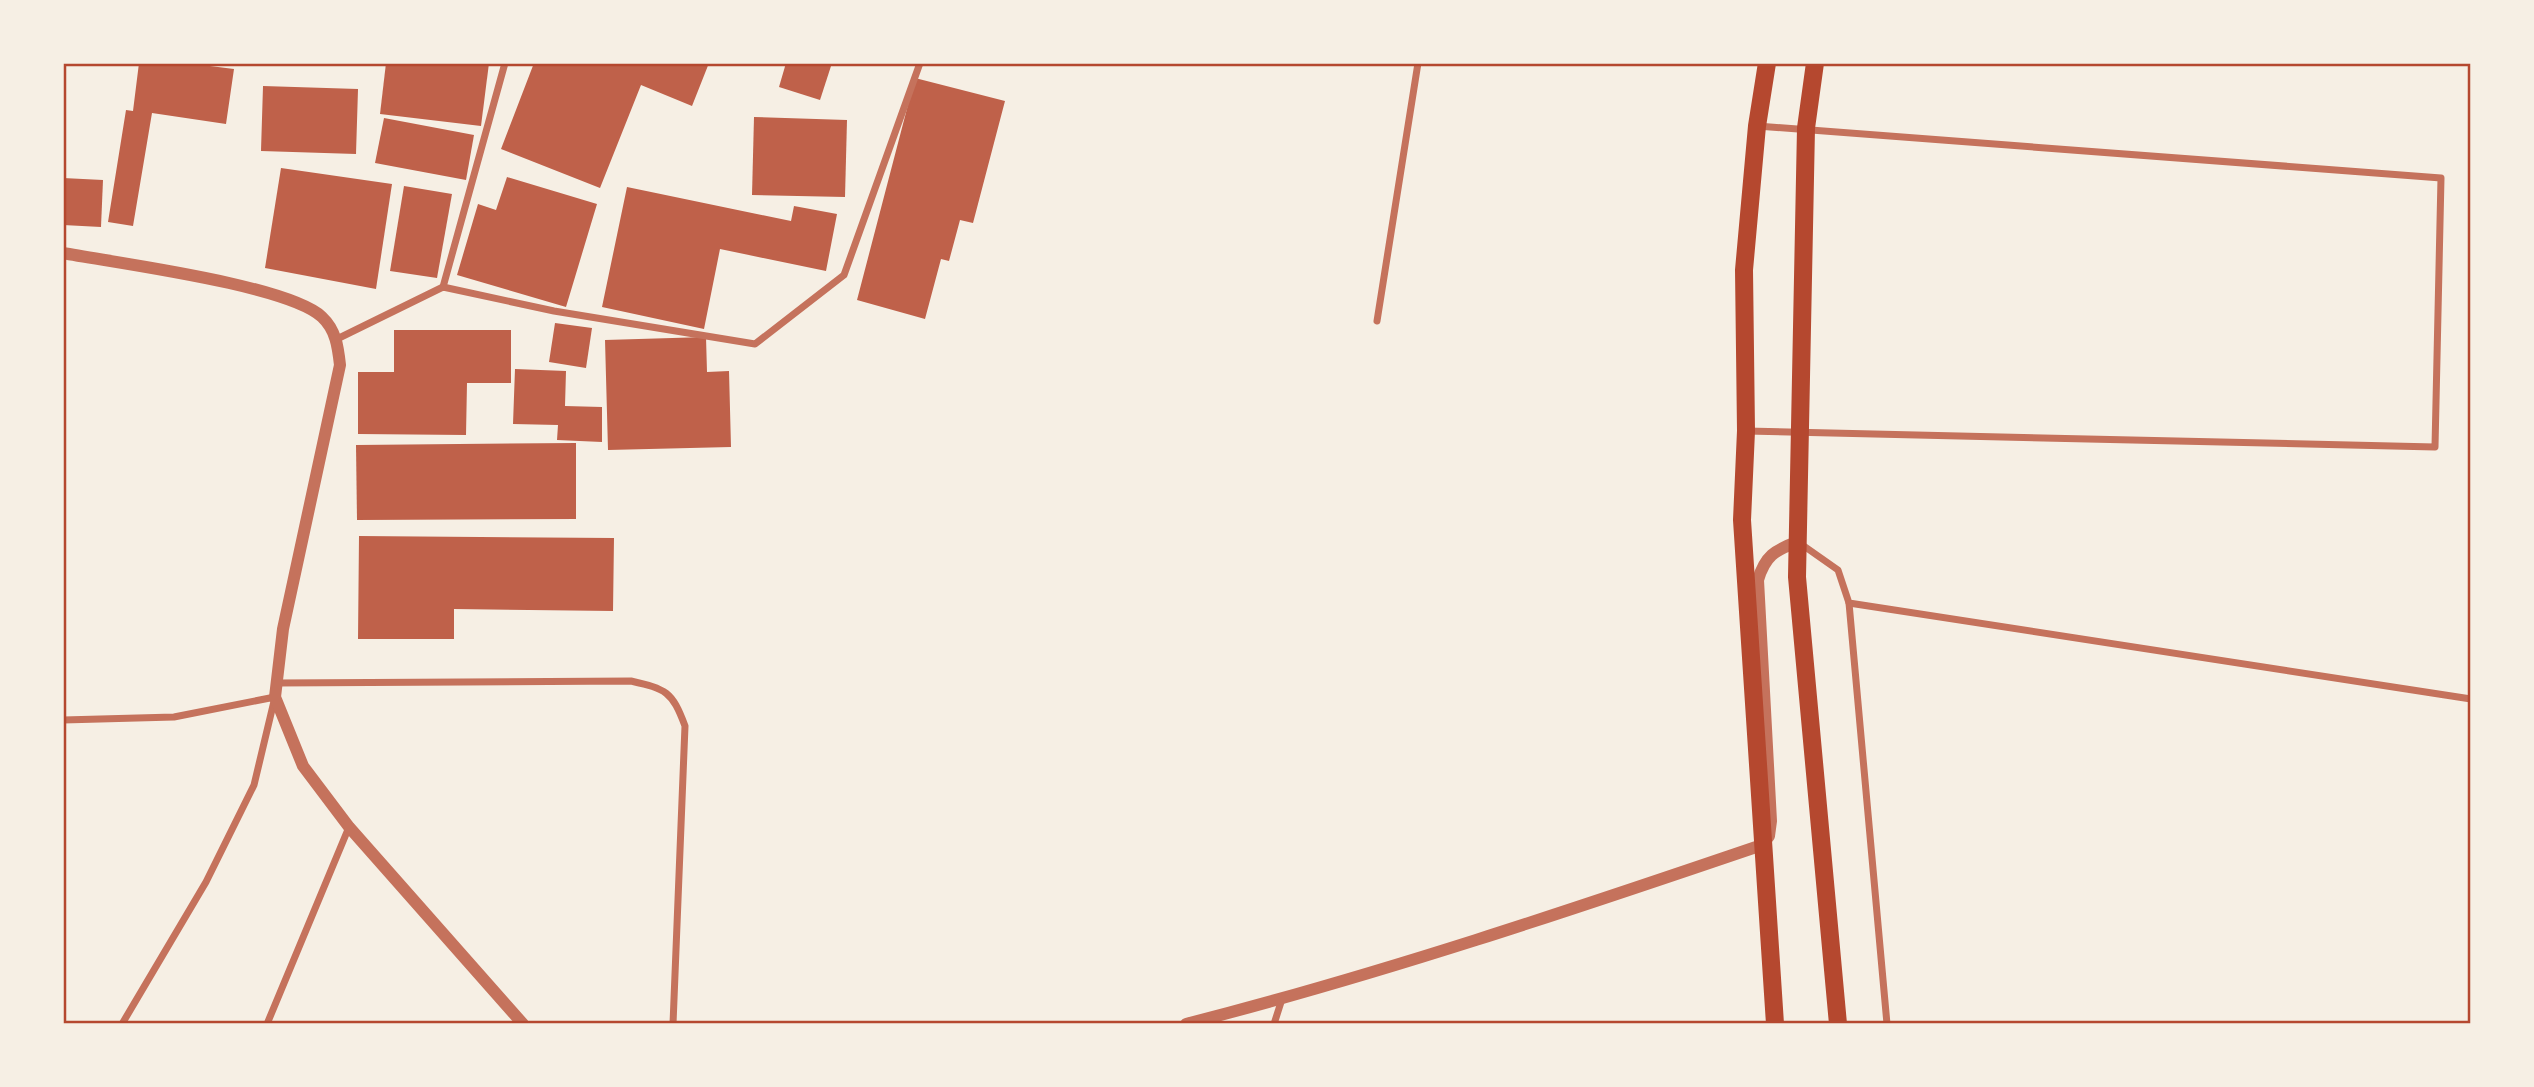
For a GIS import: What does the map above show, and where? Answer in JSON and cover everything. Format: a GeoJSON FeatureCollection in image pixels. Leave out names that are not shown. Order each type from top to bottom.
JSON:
{"type":"FeatureCollection","features":[{"type":"Feature","properties":{"kind":"main road"},"geometry":{"type":"LineString","coordinates":[[1767,63],[1757,127],[1744,270],[1746,431],[1742,520],[1775,1024]]}},
{"type":"Feature","properties":{"kind":"main road"},"geometry":{"type":"LineString","coordinates":[[1815,63],[1806,128],[1797,577],[1838,1024]]}},
{"type":"Feature","properties":{"kind":"street"},"geometry":{"type":"LineString","coordinates":[[443,286],[505,63]]}},
{"type":"Feature","properties":{"kind":"street"},"geometry":{"type":"LineString","coordinates":[[337,339],[443,286],[554,311],[755,344],[844,275],[920,63]]}},
{"type":"Feature","properties":{"kind":"street"},"geometry":{"type":"LineString","coordinates":[[1377,321],[1418,63]]}},
{"type":"Feature","properties":{"kind":"street"},"geometry":{"type":"LineString","coordinates":[[1746,431],[1801,435],[2435,447],[2441,178],[1806,128],[1757,127]]}},
{"type":"Feature","properties":{"kind":"street"},"geometry":{"type":"LineString","coordinates":[[63,253],[280,294],[323,317],[337,339],[340,365],[283,629],[275,697],[254,785],[206,882],[122,1024]]}},
{"type":"Feature","properties":{"kind":"street"},"geometry":{"type":"LineString","coordinates":[[1186,1024],[1282,999],[1516,929],[1762,845],[1769,836],[1771,821],[1758,580],[1762,564],[1774,551],[1797,542],[1838,570],[1849,603],[1886,1024]]}},
{"type":"Feature","properties":{"kind":"street"},"geometry":{"type":"LineString","coordinates":[[1849,603],[2471,699]]}},
{"type":"Feature","properties":{"kind":"street"},"geometry":{"type":"LineString","coordinates":[[276,683],[631,681],[662,688],[676,702],[685,726],[673,1024]]}},
{"type":"Feature","properties":{"kind":"street"},"geometry":{"type":"LineString","coordinates":[[63,720],[174,717],[275,697]]}},
{"type":"Feature","properties":{"kind":"street"},"geometry":{"type":"LineString","coordinates":[[275,697],[303,766],[349,827],[523,1024]]}},
{"type":"Feature","properties":{"kind":"street"},"geometry":{"type":"LineString","coordinates":[[267,1024],[349,827]]}},
{"type":"Feature","properties":{"kind":"street"},"geometry":{"type":"LineString","coordinates":[[1274,1024],[1282,999]]}},
{"type":"Feature","properties":{"kind":"building"},"geometry":{"type":"Polygon","coordinates":[[[139,63],[186,63],[234,69],[226,124],[152,113],[133,226],[108,222],[126,110],[133,111],[139,63]]]}},
{"type":"Feature","properties":{"kind":"building"},"geometry":{"type":"Polygon","coordinates":[[[386,63],[489,63],[481,126],[380,114],[386,63]]]}},
{"type":"Feature","properties":{"kind":"building"},"geometry":{"type":"Polygon","coordinates":[[[534,63],[709,63],[692,106],[641,85],[600,188],[501,149],[534,63]]]}},
{"type":"Feature","properties":{"kind":"building"},"geometry":{"type":"Polygon","coordinates":[[[786,63],[832,63],[820,100],[779,87],[786,63]]]}},
{"type":"Feature","properties":{"kind":"building"},"geometry":{"type":"Polygon","coordinates":[[[915,78],[1005,101],[973,223],[960,220],[949,261],[941,259],[925,319],[857,300],[915,78]]]}},
{"type":"Feature","properties":{"kind":"building"},"geometry":{"type":"Polygon","coordinates":[[[263,86],[358,89],[356,154],[261,151],[263,86]]]}},
{"type":"Feature","properties":{"kind":"building"},"geometry":{"type":"Polygon","coordinates":[[[754,117],[847,120],[845,197],[752,195],[754,117]]]}},
{"type":"Feature","properties":{"kind":"building"},"geometry":{"type":"Polygon","coordinates":[[[384,118],[474,135],[466,180],[375,163],[384,118]]]}},
{"type":"Feature","properties":{"kind":"building"},"geometry":{"type":"Polygon","coordinates":[[[281,168],[392,184],[376,289],[265,268],[281,168]]]}},
{"type":"Feature","properties":{"kind":"building"},"geometry":{"type":"Polygon","coordinates":[[[507,177],[597,204],[566,307],[457,275],[478,204],[496,210],[507,177]]]}},
{"type":"Feature","properties":{"kind":"building"},"geometry":{"type":"Polygon","coordinates":[[[63,178],[103,180],[101,227],[63,225],[63,178]]]}},
{"type":"Feature","properties":{"kind":"building"},"geometry":{"type":"Polygon","coordinates":[[[404,186],[452,194],[437,278],[390,271],[404,186]]]}},
{"type":"Feature","properties":{"kind":"building"},"geometry":{"type":"Polygon","coordinates":[[[627,187],[791,221],[794,206],[837,214],[826,271],[720,249],[704,329],[602,307],[627,187]]]}},
{"type":"Feature","properties":{"kind":"building"},"geometry":{"type":"Polygon","coordinates":[[[555,323],[592,328],[586,368],[549,362],[555,323]]]}},
{"type":"Feature","properties":{"kind":"building"},"geometry":{"type":"Polygon","coordinates":[[[394,330],[511,330],[511,383],[467,383],[466,435],[358,434],[358,372],[394,372],[394,330]]]}},
{"type":"Feature","properties":{"kind":"building"},"geometry":{"type":"Polygon","coordinates":[[[706,337],[707,372],[729,371],[731,447],[608,450],[605,340],[706,337]]]}},
{"type":"Feature","properties":{"kind":"building"},"geometry":{"type":"Polygon","coordinates":[[[515,369],[566,371],[565,406],[602,407],[602,442],[557,440],[558,425],[513,424],[515,369]]]}},
{"type":"Feature","properties":{"kind":"building"},"geometry":{"type":"Polygon","coordinates":[[[576,443],[576,519],[357,520],[356,445],[576,443]]]}},
{"type":"Feature","properties":{"kind":"building"},"geometry":{"type":"Polygon","coordinates":[[[359,536],[614,538],[613,611],[454,609],[454,639],[358,639],[359,536]]]}}]}
